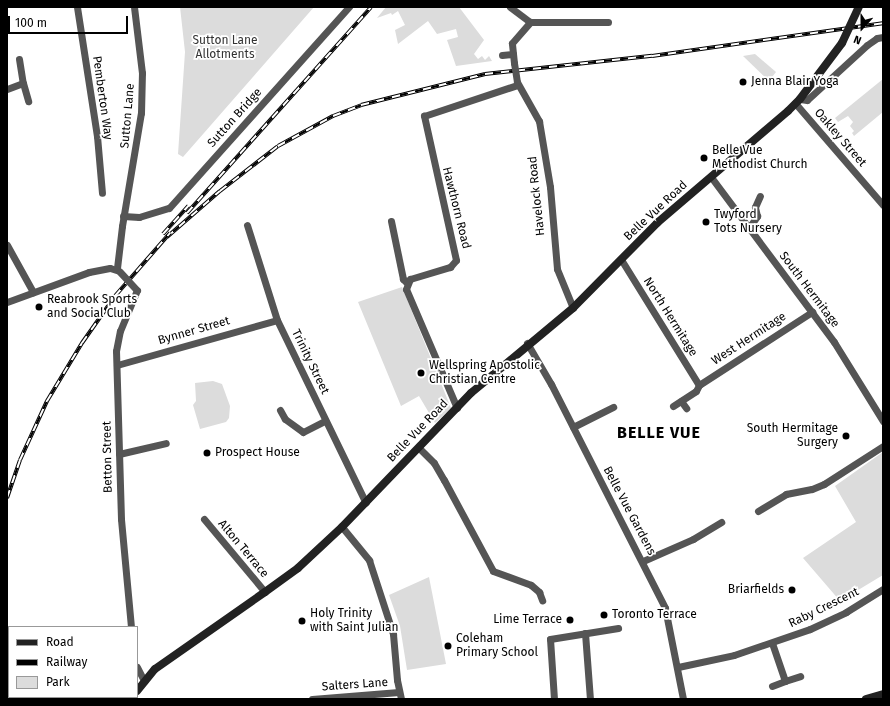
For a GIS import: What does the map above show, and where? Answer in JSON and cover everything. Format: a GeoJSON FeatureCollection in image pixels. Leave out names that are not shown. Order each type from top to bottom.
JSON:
{"type":"FeatureCollection","features":[{"type":"Feature","properties":{"kind":"street","name":"Pemberton Way"},"geometry":{"type":"LineString","coordinates":[[77,7],[97,136],[102,193]]}},
{"type":"Feature","properties":{"kind":"street","name":"Sutton Lane"},"geometry":{"type":"LineString","coordinates":[[116,269],[123,216],[141,113],[142,73],[134,7]]}},
{"type":"Feature","properties":{"kind":"street","name":"Sutton Bridge"},"geometry":{"type":"LineString","coordinates":[[123,216],[139,216],[169,208],[349,7]]}},
{"type":"Feature","properties":{"kind":"street"},"geometry":{"type":"LineString","coordinates":[[510,7],[530,22],[608,22]]}},
{"type":"Feature","properties":{"kind":"street","name":"Belle Vue Road"},"geometry":{"type":"LineString","coordinates":[[138,690],[155,669],[298,568],[366,503],[458,408],[527,343],[573,308],[622,261],[657,223],[798,101],[842,43],[859,7]]}},
{"type":"Feature","properties":{"kind":"street"},"geometry":{"type":"LineString","coordinates":[[517,84],[512,43],[530,22]]}},
{"type":"Feature","properties":{"kind":"street"},"geometry":{"type":"LineString","coordinates":[[798,101],[807,100],[867,45],[877,38],[883,37]]}},
{"type":"Feature","properties":{"kind":"street"},"geometry":{"type":"LineString","coordinates":[[502,54],[513,54]]}},
{"type":"Feature","properties":{"kind":"street"},"geometry":{"type":"LineString","coordinates":[[19,59],[28,101]]}},
{"type":"Feature","properties":{"kind":"street"},"geometry":{"type":"LineString","coordinates":[[7,89],[24,83]]}},
{"type":"Feature","properties":{"kind":"street","name":"Hawthorn Road"},"geometry":{"type":"LineString","coordinates":[[407,283],[416,276],[450,268],[456,260],[424,116],[517,84]]}},
{"type":"Feature","properties":{"kind":"street","name":"Havelock Road"},"geometry":{"type":"LineString","coordinates":[[517,84],[539,121],[550,187],[557,269],[573,308]]}},
{"type":"Feature","properties":{"kind":"street","name":"Oakley Street"},"geometry":{"type":"LineString","coordinates":[[798,101],[883,205]]}},
{"type":"Feature","properties":{"kind":"street","name":"South Hermitage"},"geometry":{"type":"LineString","coordinates":[[710,177],[834,342],[883,421]]}},
{"type":"Feature","properties":{"kind":"street"},"geometry":{"type":"LineString","coordinates":[[748,228],[757,216],[755,206],[760,196]]}},
{"type":"Feature","properties":{"kind":"street"},"geometry":{"type":"LineString","coordinates":[[391,220],[403,279],[407,283],[406,289],[458,408]]}},
{"type":"Feature","properties":{"kind":"street","name":"Trinity Street"},"geometry":{"type":"LineString","coordinates":[[247,225],[277,320],[366,503]]}},
{"type":"Feature","properties":{"kind":"street"},"geometry":{"type":"LineString","coordinates":[[7,245],[33,292]]}},
{"type":"Feature","properties":{"kind":"street","name":"North Hermitage"},"geometry":{"type":"LineString","coordinates":[[622,261],[699,385]]}},
{"type":"Feature","properties":{"kind":"street"},"geometry":{"type":"LineString","coordinates":[[7,302],[33,292],[57,286],[72,277],[88,272],[116,269]]}},
{"type":"Feature","properties":{"kind":"street","name":"Betton Street"},"geometry":{"type":"LineString","coordinates":[[116,269],[137,290],[120,331],[116,351],[118,365],[121,519],[131,626]]}},
{"type":"Feature","properties":{"kind":"street","name":"West Hermitage"},"geometry":{"type":"LineString","coordinates":[[673,406],[696,391],[699,385],[812,312]]}},
{"type":"Feature","properties":{"kind":"street","name":"Bynner Street"},"geometry":{"type":"LineString","coordinates":[[118,365],[277,320]]}},
{"type":"Feature","properties":{"kind":"street","name":"Belle Vue Gardens"},"geometry":{"type":"LineString","coordinates":[[527,343],[643,561],[665,608],[678,667],[683,699]]}},
{"type":"Feature","properties":{"kind":"street"},"geometry":{"type":"LineString","coordinates":[[681,401],[686,408]]}},
{"type":"Feature","properties":{"kind":"street"},"geometry":{"type":"LineString","coordinates":[[573,427],[613,407]]}},
{"type":"Feature","properties":{"kind":"street"},"geometry":{"type":"LineString","coordinates":[[280,410],[285,419],[304,432],[325,421]]}},
{"type":"Feature","properties":{"kind":"street"},"geometry":{"type":"LineString","coordinates":[[119,454],[166,443]]}},
{"type":"Feature","properties":{"kind":"street"},"geometry":{"type":"LineString","coordinates":[[758,511],[786,494],[812,489],[824,484],[883,446]]}},
{"type":"Feature","properties":{"kind":"street"},"geometry":{"type":"LineString","coordinates":[[419,448],[434,463],[480,544],[493,571],[531,585],[539,592],[542,600]]}},
{"type":"Feature","properties":{"kind":"street","name":"Alton Terrace"},"geometry":{"type":"LineString","coordinates":[[204,519],[265,592]]}},
{"type":"Feature","properties":{"kind":"street"},"geometry":{"type":"LineString","coordinates":[[643,561],[693,539],[721,522]]}},
{"type":"Feature","properties":{"kind":"street"},"geometry":{"type":"LineString","coordinates":[[342,527],[369,560],[393,634],[400,696]]}},
{"type":"Feature","properties":{"kind":"street","name":"Raby Crescent"},"geometry":{"type":"LineString","coordinates":[[678,667],[772,643],[810,629],[846,612],[883,589]]}},
{"type":"Feature","properties":{"kind":"street"},"geometry":{"type":"LineString","coordinates":[[554,699],[550,639],[618,628]]}},
{"type":"Feature","properties":{"kind":"street"},"geometry":{"type":"LineString","coordinates":[[585,633],[590,699]]}},
{"type":"Feature","properties":{"kind":"street"},"geometry":{"type":"LineString","coordinates":[[772,643],[785,681]]}},
{"type":"Feature","properties":{"kind":"street"},"geometry":{"type":"LineString","coordinates":[[138,672],[144,681]]}},
{"type":"Feature","properties":{"kind":"street"},"geometry":{"type":"LineString","coordinates":[[772,686],[800,676]]}},
{"type":"Feature","properties":{"kind":"street"},"geometry":{"type":"LineString","coordinates":[[866,699],[883,694]]}},
{"type":"Feature","properties":{"kind":"street","name":"Salters Lane"},"geometry":{"type":"LineString","coordinates":[[312,699],[400,696]]}},
{"type":"Feature","properties":{"kind":"green space","name":"Sutton Lane Allotments"},"geometry":{"type":"Polygon","coordinates":[[[180,7],[314,7],[183,157],[178,154],[185,52],[180,7]]]}},
{"type":"Feature","properties":{"kind":"green space"},"geometry":{"type":"Polygon","coordinates":[[[386,7],[459,7],[484,40],[474,54],[478,59],[482,56],[485,60],[489,56],[492,61],[456,66],[447,40],[458,37],[456,29],[437,34],[428,21],[398,44],[395,30],[405,25],[398,11],[392,15],[391,13],[377,18],[386,7]]]}},
{"type":"Feature","properties":{"kind":"green space"},"geometry":{"type":"Polygon","coordinates":[[[755,54],[776,72],[769,81],[743,56],[755,54]]]}},
{"type":"Feature","properties":{"kind":"green space"},"geometry":{"type":"Polygon","coordinates":[[[883,79],[883,112],[854,136],[852,133],[854,131],[850,126],[853,122],[848,116],[838,122],[835,118],[883,79]]]}},
{"type":"Feature","properties":{"kind":"green space"},"geometry":{"type":"Polygon","coordinates":[[[402,287],[451,408],[435,423],[419,396],[401,406],[358,302],[402,287]]]}},
{"type":"Feature","properties":{"kind":"green space"},"geometry":{"type":"Polygon","coordinates":[[[213,381],[222,384],[230,406],[229,418],[226,422],[200,429],[193,405],[196,401],[195,383],[213,381]]]}},
{"type":"Feature","properties":{"kind":"green space"},"geometry":{"type":"Polygon","coordinates":[[[883,452],[883,575],[840,601],[803,558],[856,522],[835,486],[883,452]]]}},
{"type":"Feature","properties":{"kind":"green space"},"geometry":{"type":"Polygon","coordinates":[[[429,577],[446,664],[407,670],[400,626],[389,595],[429,577]]]}},
{"type":"Feature","properties":{"kind":"railway"},"geometry":{"type":"LineString","coordinates":[[187,213],[371,7]]}},
{"type":"Feature","properties":{"kind":"railway"},"geometry":{"type":"LineString","coordinates":[[167,237],[220,191],[278,146],[333,116],[361,105],[485,74],[652,56],[883,23]]}},
{"type":"Feature","properties":{"kind":"railway"},"geometry":{"type":"LineString","coordinates":[[163,234],[188,206]]}},
{"type":"Feature","properties":{"kind":"railway"},"geometry":{"type":"LineString","coordinates":[[7,498],[20,460],[47,401],[82,343],[115,296],[170,233]]}},
{"type":"Feature","properties":{"kind":"place","name":"Jenna Blair Yoga"},"geometry":{"type":"Point","coordinates":[743,82]}},
{"type":"Feature","properties":{"kind":"place","name":"Belle Vue Methodist Church"},"geometry":{"type":"Point","coordinates":[704,158]}},
{"type":"Feature","properties":{"kind":"place","name":"Twyford Tots Nursery"},"geometry":{"type":"Point","coordinates":[706,222]}},
{"type":"Feature","properties":{"kind":"place","name":"Reabrook Sports and Social Club"},"geometry":{"type":"Point","coordinates":[39,307]}},
{"type":"Feature","properties":{"kind":"place","name":"Wellspring Apostolic Christian Centre"},"geometry":{"type":"Point","coordinates":[421,373]}},
{"type":"Feature","properties":{"kind":"place","name":"South Hermitage Surgery"},"geometry":{"type":"Point","coordinates":[846,436]}},
{"type":"Feature","properties":{"kind":"place","name":"Prospect House"},"geometry":{"type":"Point","coordinates":[207,453]}},
{"type":"Feature","properties":{"kind":"place","name":"Briarfields"},"geometry":{"type":"Point","coordinates":[792,590]}},
{"type":"Feature","properties":{"kind":"place","name":"Toronto Terrace"},"geometry":{"type":"Point","coordinates":[604,615]}},
{"type":"Feature","properties":{"kind":"place","name":"Lime Terrace"},"geometry":{"type":"Point","coordinates":[570,620]}},
{"type":"Feature","properties":{"kind":"place","name":"Holy Trinity with Saint Julian"},"geometry":{"type":"Point","coordinates":[302,621]}},
{"type":"Feature","properties":{"kind":"place","name":"Coleham Primary School"},"geometry":{"type":"Point","coordinates":[448,646]}},
{"type":"Feature","properties":{"kind":"district","name":"BELLE VUE"},"geometry":{"type":"Point","coordinates":[659,433]}}]}
